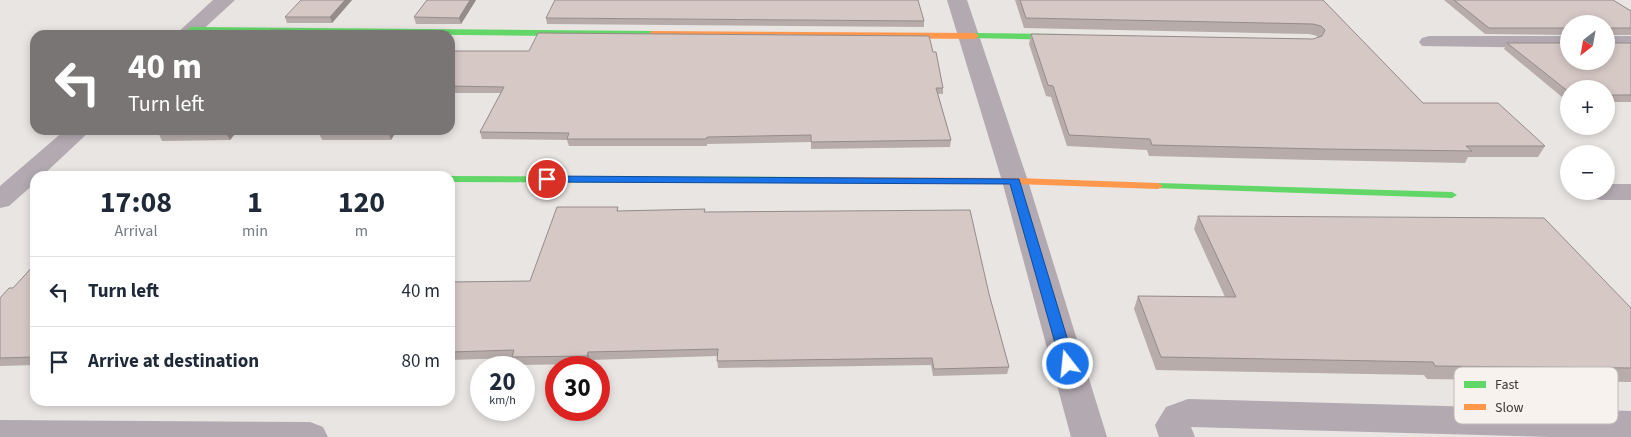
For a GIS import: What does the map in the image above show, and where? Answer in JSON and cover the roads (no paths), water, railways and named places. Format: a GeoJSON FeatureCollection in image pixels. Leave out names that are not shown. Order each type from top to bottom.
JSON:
{"type":"FeatureCollection","features":[{"type":"Feature","properties":{"kind":"street"},"geometry":{"type":"LineString","coordinates":[[190,30],[225,0]]}},
{"type":"Feature","properties":{"kind":"street"},"geometry":{"type":"LineString","coordinates":[[957,0],[1015,181],[1089,437]]}},
{"type":"Feature","properties":{"kind":"street"},"geometry":{"type":"LineString","coordinates":[[455,33],[1075,37]]}},
{"type":"Feature","properties":{"kind":"street"},"geometry":{"type":"LineString","coordinates":[[1430,42],[1560,42]]}},
{"type":"Feature","properties":{"kind":"street"},"geometry":{"type":"LineString","coordinates":[[1615,42],[1631,42]]}},
{"type":"Feature","properties":{"kind":"street"},"geometry":{"type":"LineString","coordinates":[[36,171],[73,135]]}},
{"type":"Feature","properties":{"kind":"street"},"geometry":{"type":"LineString","coordinates":[[0,200],[30,177]]}},
{"type":"Feature","properties":{"kind":"street"},"geometry":{"type":"LineString","coordinates":[[455,179],[1015,181],[1452,195]]}},
{"type":"Feature","properties":{"kind":"street"},"geometry":{"type":"LineString","coordinates":[[1615,192],[1631,192]]}},
{"type":"Feature","properties":{"kind":"street"},"geometry":{"type":"LineString","coordinates":[[1177,437],[1173,425],[1178,417],[1188,413],[1454,420]]}},
{"type":"Feature","properties":{"kind":"street"},"geometry":{"type":"LineString","coordinates":[[1594,424],[1631,425]]}},
{"type":"Feature","properties":{"kind":"street"},"geometry":{"type":"LineString","coordinates":[[0,434],[310,437]]}}]}
